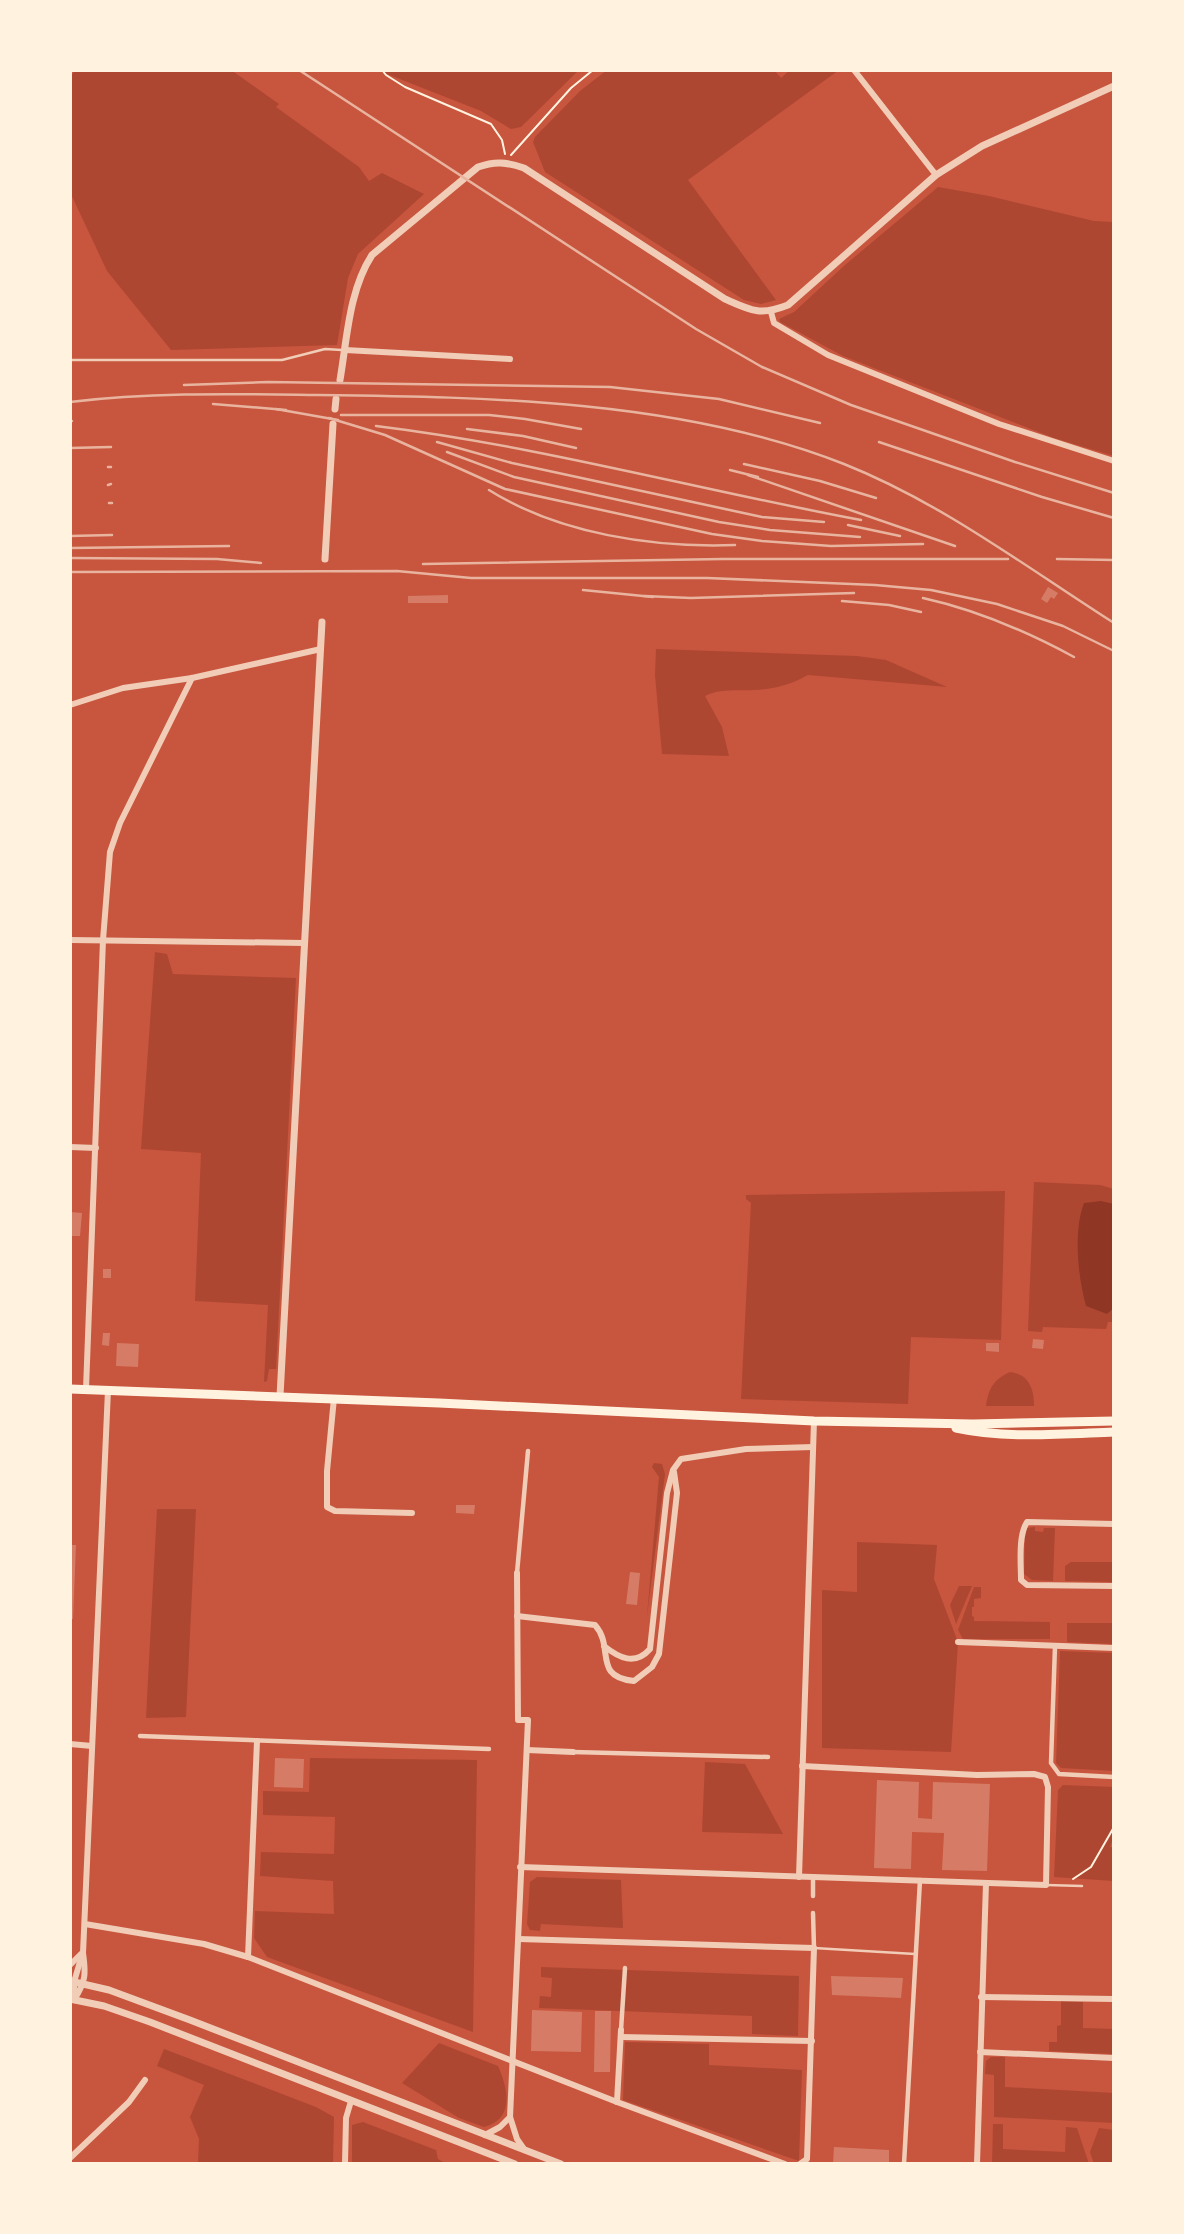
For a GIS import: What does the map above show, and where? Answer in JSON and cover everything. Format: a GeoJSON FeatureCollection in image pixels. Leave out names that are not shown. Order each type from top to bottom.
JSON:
{"type":"FeatureCollection","features":[{"type":"Feature","properties":{"kind":"main road"},"geometry":{"type":"LineString","coordinates":[[70,1388],[814,1421],[938,1424],[1114,1421]]}},
{"type":"Feature","properties":{"kind":"main road"},"geometry":{"type":"LineString","coordinates":[[938,1424],[978,1433],[1043,1435],[1114,1432]]}},
{"type":"Feature","properties":{"kind":"street"},"geometry":{"type":"LineString","coordinates":[[854,70],[936,175]]}},
{"type":"Feature","properties":{"kind":"street"},"geometry":{"type":"LineString","coordinates":[[340,380],[357,286],[372,255],[478,167],[506,162],[524,168],[725,299],[755,312],[771,312],[788,305],[936,175],[982,146],[1114,86]]}},
{"type":"Feature","properties":{"kind":"street"},"geometry":{"type":"LineString","coordinates":[[771,312],[774,323],[828,355],[999,424],[1114,461]]}},
{"type":"Feature","properties":{"kind":"street"},"geometry":{"type":"LineString","coordinates":[[345,350],[510,359]]}},
{"type":"Feature","properties":{"kind":"street"},"geometry":{"type":"LineString","coordinates":[[335,409],[336,399]]}},
{"type":"Feature","properties":{"kind":"street"},"geometry":{"type":"LineString","coordinates":[[325,559],[332,424]]}},
{"type":"Feature","properties":{"kind":"street"},"geometry":{"type":"LineString","coordinates":[[279,1396],[323,622]]}},
{"type":"Feature","properties":{"kind":"street"},"geometry":{"type":"LineString","coordinates":[[70,705],[123,688],[192,678],[321,649]]}},
{"type":"Feature","properties":{"kind":"street"},"geometry":{"type":"LineString","coordinates":[[86,1389],[103,940],[112,840],[192,678]]}},
{"type":"Feature","properties":{"kind":"street"},"geometry":{"type":"LineString","coordinates":[[70,940],[303,943]]}},
{"type":"Feature","properties":{"kind":"street"},"geometry":{"type":"LineString","coordinates":[[70,1147],[96,1148]]}},
{"type":"Feature","properties":{"kind":"street"},"geometry":{"type":"LineString","coordinates":[[72,1999],[84,1984],[85,1969],[83,1953],[108,1390]]}},
{"type":"Feature","properties":{"kind":"street"},"geometry":{"type":"LineString","coordinates":[[334,1398],[326,1504],[331,1509],[412,1513]]}},
{"type":"Feature","properties":{"kind":"street"},"geometry":{"type":"LineString","coordinates":[[799,1877],[814,1421]]}},
{"type":"Feature","properties":{"kind":"street"},"geometry":{"type":"LineString","coordinates":[[604,1646],[618,1658],[643,1656],[650,1649],[667,1493],[673,1470],[681,1459],[746,1449],[813,1447]]}},
{"type":"Feature","properties":{"kind":"street"},"geometry":{"type":"LineString","coordinates":[[525,2150],[517,2139],[510,2117],[528,1720],[518,1720],[517,1573],[528,1451]]}},
{"type":"Feature","properties":{"kind":"street"},"geometry":{"type":"LineString","coordinates":[[517,1616],[596,1625],[602,1632],[609,1671],[615,1677],[634,1681],[652,1667],[659,1654],[677,1493],[673,1470]]}},
{"type":"Feature","properties":{"kind":"street"},"geometry":{"type":"LineString","coordinates":[[1114,1524],[1027,1522],[1022,1538],[1021,1580],[1027,1585],[1114,1586]]}},
{"type":"Feature","properties":{"kind":"street"},"geometry":{"type":"LineString","coordinates":[[958,1642],[1114,1648]]}},
{"type":"Feature","properties":{"kind":"street"},"geometry":{"type":"LineString","coordinates":[[1055,1646],[1051,1763],[1059,1774],[1114,1777]]}},
{"type":"Feature","properties":{"kind":"street"},"geometry":{"type":"LineString","coordinates":[[140,1736],[489,1749]]}},
{"type":"Feature","properties":{"kind":"street"},"geometry":{"type":"LineString","coordinates":[[248,1957],[257,1741]]}},
{"type":"Feature","properties":{"kind":"street"},"geometry":{"type":"LineString","coordinates":[[70,1744],[92,1746]]}},
{"type":"Feature","properties":{"kind":"street"},"geometry":{"type":"LineString","coordinates":[[527,1750],[768,1757]]}},
{"type":"Feature","properties":{"kind":"street"},"geometry":{"type":"LineString","coordinates":[[520,1867],[1046,1885],[1048,1787],[1045,1777],[1034,1774],[977,1775],[802,1766]]}},
{"type":"Feature","properties":{"kind":"street"},"geometry":{"type":"LineString","coordinates":[[813,1877],[813,1896]]}},
{"type":"Feature","properties":{"kind":"street"},"geometry":{"type":"LineString","coordinates":[[904,2164],[920,1880]]}},
{"type":"Feature","properties":{"kind":"street"},"geometry":{"type":"LineString","coordinates":[[977,2164],[986,1883]]}},
{"type":"Feature","properties":{"kind":"street"},"geometry":{"type":"LineString","coordinates":[[800,2164],[807,2159],[812,2041],[813,1913]]}},
{"type":"Feature","properties":{"kind":"street"},"geometry":{"type":"LineString","coordinates":[[85,1924],[204,1944],[248,1957],[617,2102],[785,2164]]}},
{"type":"Feature","properties":{"kind":"street"},"geometry":{"type":"LineString","coordinates":[[519,1939],[626,1947],[814,1948]]}},
{"type":"Feature","properties":{"kind":"street"},"geometry":{"type":"LineString","coordinates":[[70,1965],[83,1953]]}},
{"type":"Feature","properties":{"kind":"street"},"geometry":{"type":"LineString","coordinates":[[72,1999],[72,1981],[83,1953]]}},
{"type":"Feature","properties":{"kind":"street"},"geometry":{"type":"LineString","coordinates":[[617,2102],[625,1968]]}},
{"type":"Feature","properties":{"kind":"street"},"geometry":{"type":"LineString","coordinates":[[72,1981],[109,1990],[190,2020],[561,2164]]}},
{"type":"Feature","properties":{"kind":"street"},"geometry":{"type":"LineString","coordinates":[[981,1997],[1114,1999]]}},
{"type":"Feature","properties":{"kind":"street"},"geometry":{"type":"LineString","coordinates":[[72,1999],[104,2006],[150,2022],[515,2164]]}},
{"type":"Feature","properties":{"kind":"street"},"geometry":{"type":"LineString","coordinates":[[621,2034],[812,2041]]}},
{"type":"Feature","properties":{"kind":"street"},"geometry":{"type":"LineString","coordinates":[[980,2052],[1114,2058]]}},
{"type":"Feature","properties":{"kind":"street"},"geometry":{"type":"LineString","coordinates":[[70,2158],[129,2102],[145,2080]]}},
{"type":"Feature","properties":{"kind":"street"},"geometry":{"type":"LineString","coordinates":[[345,2164],[346,2118],[351,2101]]}},
{"type":"Feature","properties":{"kind":"street"},"geometry":{"type":"LineString","coordinates":[[485,2135],[500,2127],[510,2117]]}},
{"type":"Feature","properties":{"kind":"lane"},"geometry":{"type":"LineString","coordinates":[[70,360],[282,360],[325,349],[345,350]]}},
{"type":"Feature","properties":{"kind":"lane"},"geometry":{"type":"LineString","coordinates":[[1046,1885],[1082,1886]]}},
{"type":"Feature","properties":{"kind":"lane"},"geometry":{"type":"LineString","coordinates":[[814,1948],[916,1954]]}},
{"type":"Feature","properties":{"kind":"path"},"geometry":{"type":"LineString","coordinates":[[383,70],[386,75],[405,87],[491,124],[502,140],[506,162]]}},
{"type":"Feature","properties":{"kind":"path"},"geometry":{"type":"LineString","coordinates":[[506,162],[571,88],[593,70]]}},
{"type":"Feature","properties":{"kind":"path"},"geometry":{"type":"LineString","coordinates":[[1063,1885],[1091,1867],[1114,1827]]}},
{"type":"Feature","properties":{"kind":"shaded area"},"geometry":{"type":"Polygon","coordinates":[[[76,70],[231,70],[279,104],[276,107],[359,167],[369,181],[382,173],[424,194],[358,254],[348,278],[337,345],[171,350],[107,271],[70,192],[70,77],[76,70]]]}},
{"type":"Feature","properties":{"kind":"shaded area"},"geometry":{"type":"Polygon","coordinates":[[[377,70],[579,70],[521,127],[511,129],[481,111],[377,70]]]}},
{"type":"Feature","properties":{"kind":"shaded area"},"geometry":{"type":"Polygon","coordinates":[[[607,70],[774,70],[781,78],[790,70],[839,70],[688,180],[776,300],[761,304],[744,300],[545,172],[533,142],[535,137],[580,91],[607,70]]]}},
{"type":"Feature","properties":{"kind":"shaded area"},"geometry":{"type":"Polygon","coordinates":[[[938,187],[1094,221],[1114,222],[1114,456],[1054,438],[843,356],[780,322],[779,319],[794,312],[938,187]]]}},
{"type":"Feature","properties":{"kind":"shaded area"},"geometry":{"type":"Polygon","coordinates":[[[656,649],[857,656],[886,660],[947,687],[808,675],[775,687],[717,692],[705,696],[722,727],[729,756],[662,754],[655,675],[656,649]]]}},
{"type":"Feature","properties":{"kind":"shaded area"},"geometry":{"type":"Polygon","coordinates":[[[155,952],[167,954],[173,974],[296,978],[276,1369],[269,1369],[267,1381],[264,1382],[268,1305],[195,1301],[201,1153],[141,1149],[155,952]]]}},
{"type":"Feature","properties":{"kind":"shaded area"},"geometry":{"type":"Polygon","coordinates":[[[1034,1182],[1100,1185],[1114,1189],[1114,1322],[1108,1322],[1106,1329],[1043,1327],[1042,1332],[1028,1331],[1034,1182]]]}},
{"type":"Feature","properties":{"kind":"shaded area"},"geometry":{"type":"Polygon","coordinates":[[[1005,1191],[1001,1340],[911,1337],[908,1404],[741,1399],[751,1203],[746,1199],[746,1195],[1005,1191]]]}},
{"type":"Feature","properties":{"kind":"shaded area"},"geometry":{"type":"Polygon","coordinates":[[[1101,1201],[1114,1204],[1114,1308],[1107,1314],[1086,1306],[1078,1254],[1079,1227],[1084,1203],[1101,1201]]]}},
{"type":"Feature","properties":{"kind":"shaded area"},"geometry":{"type":"Polygon","coordinates":[[[1010,1372],[1022,1376],[1029,1383],[1034,1406],[986,1406],[993,1385],[1010,1372]]]}},
{"type":"Feature","properties":{"kind":"shaded area"},"geometry":{"type":"Polygon","coordinates":[[[654,1463],[662,1464],[665,1474],[647,1616],[659,1477],[652,1467],[654,1463]]]}},
{"type":"Feature","properties":{"kind":"shaded area"},"geometry":{"type":"Polygon","coordinates":[[[157,1509],[196,1509],[186,1717],[146,1718],[157,1509]]]}},
{"type":"Feature","properties":{"kind":"shaded area"},"geometry":{"type":"Polygon","coordinates":[[[1035,1527],[1035,1531],[1043,1532],[1044,1528],[1055,1528],[1053,1581],[1032,1580],[1024,1574],[1025,1532],[1027,1528],[1035,1527]]]}},
{"type":"Feature","properties":{"kind":"shaded area"},"geometry":{"type":"Polygon","coordinates":[[[857,1542],[937,1545],[934,1579],[958,1642],[951,1752],[822,1748],[822,1590],[857,1592],[857,1542]]]}},
{"type":"Feature","properties":{"kind":"shaded area"},"geometry":{"type":"Polygon","coordinates":[[[1071,1562],[1114,1562],[1114,1582],[1065,1581],[1065,1566],[1071,1562]]]}},
{"type":"Feature","properties":{"kind":"shaded area"},"geometry":{"type":"Polygon","coordinates":[[[959,1586],[972,1586],[956,1624],[950,1605],[959,1586]]]}},
{"type":"Feature","properties":{"kind":"shaded area"},"geometry":{"type":"Polygon","coordinates":[[[974,1587],[981,1587],[981,1598],[974,1599],[974,1621],[1050,1622],[1050,1639],[963,1639],[958,1630],[974,1587]]]}},
{"type":"Feature","properties":{"kind":"shaded area"},"geometry":{"type":"Polygon","coordinates":[[[1067,1623],[1114,1623],[1114,1644],[1067,1642],[1067,1623]]]}},
{"type":"Feature","properties":{"kind":"shaded area"},"geometry":{"type":"Polygon","coordinates":[[[1060,1651],[1114,1653],[1114,1771],[1061,1768],[1056,1763],[1060,1651]]]}},
{"type":"Feature","properties":{"kind":"shaded area"},"geometry":{"type":"Polygon","coordinates":[[[310,1758],[477,1760],[473,2032],[267,1957],[254,1938],[255,1911],[334,1914],[333,1881],[260,1876],[261,1852],[334,1854],[335,1817],[263,1815],[263,1791],[309,1792],[310,1758]]]}},
{"type":"Feature","properties":{"kind":"shaded area"},"geometry":{"type":"Polygon","coordinates":[[[705,1762],[745,1764],[783,1834],[702,1832],[705,1762]]]}},
{"type":"Feature","properties":{"kind":"shaded area"},"geometry":{"type":"Polygon","coordinates":[[[1063,1785],[1114,1787],[1114,1836],[1110,1847],[1114,1848],[1114,1881],[1054,1877],[1058,1790],[1063,1785]]]}},
{"type":"Feature","properties":{"kind":"shaded area"},"geometry":{"type":"Polygon","coordinates":[[[537,1877],[621,1880],[623,1928],[541,1924],[540,1931],[530,1930],[527,1924],[530,1882],[537,1877]]]}},
{"type":"Feature","properties":{"kind":"shaded area"},"geometry":{"type":"Polygon","coordinates":[[[541,1967],[799,1976],[798,2036],[752,2034],[752,2016],[539,2008],[540,1996],[551,1997],[552,1978],[541,1977],[541,1967]]]}},
{"type":"Feature","properties":{"kind":"shaded area"},"geometry":{"type":"Polygon","coordinates":[[[1061,2001],[1083,2002],[1083,2028],[1114,2029],[1114,2054],[1049,2051],[1049,2042],[1057,2042],[1057,2026],[1061,2025],[1061,2001]]]}},
{"type":"Feature","properties":{"kind":"shaded area"},"geometry":{"type":"Polygon","coordinates":[[[625,2042],[709,2044],[709,2065],[802,2070],[799,2161],[623,2100],[625,2042]]]}},
{"type":"Feature","properties":{"kind":"shaded area"},"geometry":{"type":"Polygon","coordinates":[[[439,2043],[498,2066],[506,2102],[501,2117],[494,2123],[484,2127],[459,2118],[402,2083],[439,2043]]]}},
{"type":"Feature","properties":{"kind":"shaded area"},"geometry":{"type":"Polygon","coordinates":[[[164,2049],[316,2107],[334,2117],[333,2163],[198,2164],[199,2139],[190,2117],[204,2085],[157,2066],[164,2049]]]}},
{"type":"Feature","properties":{"kind":"shaded area"},"geometry":{"type":"Polygon","coordinates":[[[991,2057],[1005,2057],[1005,2087],[1114,2093],[1114,2123],[994,2117],[994,2075],[985,2074],[986,2061],[991,2057]]]}},
{"type":"Feature","properties":{"kind":"shaded area"},"geometry":{"type":"Polygon","coordinates":[[[363,2122],[436,2150],[438,2159],[447,2164],[352,2164],[352,2125],[363,2122]]]}},
{"type":"Feature","properties":{"kind":"shaded area"},"geometry":{"type":"Polygon","coordinates":[[[993,2124],[1003,2124],[1003,2149],[1065,2152],[1066,2127],[1077,2128],[1089,2164],[992,2164],[993,2124]]]}},
{"type":"Feature","properties":{"kind":"shaded area"},"geometry":{"type":"Polygon","coordinates":[[[1099,2128],[1114,2130],[1114,2164],[1094,2164],[1090,2152],[1099,2128]]]}},
{"type":"Feature","properties":{"kind":"building"},"geometry":{"type":"Polygon","coordinates":[[[1048,587],[1058,593],[1047,603],[1041,599],[1048,587]]]}},
{"type":"Feature","properties":{"kind":"building"},"geometry":{"type":"Polygon","coordinates":[[[448,595],[448,603],[408,603],[408,596],[448,595]]]}},
{"type":"Feature","properties":{"kind":"building"},"geometry":{"type":"Polygon","coordinates":[[[71,1212],[82,1213],[80,1236],[70,1236],[71,1212]]]}},
{"type":"Feature","properties":{"kind":"building"},"geometry":{"type":"Polygon","coordinates":[[[103,1269],[111,1269],[111,1278],[103,1278],[103,1269]]]}},
{"type":"Feature","properties":{"kind":"building"},"geometry":{"type":"Polygon","coordinates":[[[103,1333],[110,1333],[109,1346],[102,1345],[103,1333]]]}},
{"type":"Feature","properties":{"kind":"building"},"geometry":{"type":"Polygon","coordinates":[[[1033,1339],[1044,1340],[1043,1349],[1032,1348],[1033,1339]]]}},
{"type":"Feature","properties":{"kind":"building"},"geometry":{"type":"Polygon","coordinates":[[[117,1343],[139,1344],[138,1367],[116,1366],[117,1343]]]}},
{"type":"Feature","properties":{"kind":"building"},"geometry":{"type":"Polygon","coordinates":[[[986,1343],[999,1343],[999,1352],[986,1351],[986,1343]]]}},
{"type":"Feature","properties":{"kind":"building"},"geometry":{"type":"Polygon","coordinates":[[[456,1505],[475,1505],[474,1514],[456,1513],[456,1505]]]}},
{"type":"Feature","properties":{"kind":"building"},"geometry":{"type":"Polygon","coordinates":[[[70,1545],[76,1545],[73,1619],[70,1619],[70,1545]]]}},
{"type":"Feature","properties":{"kind":"building"},"geometry":{"type":"Polygon","coordinates":[[[630,1572],[640,1573],[637,1605],[626,1604],[630,1572]]]}},
{"type":"Feature","properties":{"kind":"building"},"geometry":{"type":"Polygon","coordinates":[[[275,1758],[304,1759],[303,1788],[274,1787],[275,1758]]]}},
{"type":"Feature","properties":{"kind":"building"},"geometry":{"type":"Polygon","coordinates":[[[877,1780],[919,1782],[918,1818],[932,1819],[933,1782],[990,1784],[987,1871],[942,1870],[944,1833],[912,1832],[911,1869],[874,1868],[877,1780]]]}},
{"type":"Feature","properties":{"kind":"building"},"geometry":{"type":"Polygon","coordinates":[[[831,1976],[903,1978],[901,1998],[832,1995],[831,1976]]]}},
{"type":"Feature","properties":{"kind":"building"},"geometry":{"type":"Polygon","coordinates":[[[532,2010],[582,2012],[581,2052],[531,2051],[532,2010]]]}},
{"type":"Feature","properties":{"kind":"building"},"geometry":{"type":"Polygon","coordinates":[[[595,2011],[611,2011],[610,2072],[594,2072],[595,2011]]]}},
{"type":"Feature","properties":{"kind":"building"},"geometry":{"type":"Polygon","coordinates":[[[834,2147],[889,2150],[889,2164],[833,2164],[834,2147]]]}},
{"type":"Feature","properties":{"kind":"railway"},"geometry":{"type":"LineString","coordinates":[[299,70],[696,329],[762,367],[851,405],[1114,493]]}},
{"type":"Feature","properties":{"kind":"railway"},"geometry":{"type":"LineString","coordinates":[[184,385],[268,382],[610,387],[719,399],[820,423]]}},
{"type":"Feature","properties":{"kind":"railway"},"geometry":{"type":"LineString","coordinates":[[70,402],[193,394],[450,398],[585,406],[718,426],[782,443],[844,464],[915,497],[983,537],[1114,623]]}},
{"type":"Feature","properties":{"kind":"railway"},"geometry":{"type":"LineString","coordinates":[[213,404],[286,410]]}},
{"type":"Feature","properties":{"kind":"railway"},"geometry":{"type":"LineString","coordinates":[[276,409],[338,420]]}},
{"type":"Feature","properties":{"kind":"railway"},"geometry":{"type":"LineString","coordinates":[[341,415],[489,415],[581,429]]}},
{"type":"Feature","properties":{"kind":"railway"},"geometry":{"type":"LineString","coordinates":[[329,418],[385,435],[505,489],[712,534],[831,546],[923,544]]}},
{"type":"Feature","properties":{"kind":"railway"},"geometry":{"type":"LineString","coordinates":[[376,426],[498,445],[861,520]]}},
{"type":"Feature","properties":{"kind":"railway"},"geometry":{"type":"LineString","coordinates":[[467,429],[523,436],[576,448]]}},
{"type":"Feature","properties":{"kind":"railway"},"geometry":{"type":"LineString","coordinates":[[437,442],[512,463],[762,517],[824,522]]}},
{"type":"Feature","properties":{"kind":"railway"},"geometry":{"type":"LineString","coordinates":[[879,442],[1042,497],[1114,518]]}},
{"type":"Feature","properties":{"kind":"railway"},"geometry":{"type":"LineString","coordinates":[[70,448],[111,447]]}},
{"type":"Feature","properties":{"kind":"railway"},"geometry":{"type":"LineString","coordinates":[[447,452],[514,477],[719,522],[770,530],[860,537]]}},
{"type":"Feature","properties":{"kind":"railway"},"geometry":{"type":"LineString","coordinates":[[744,464],[820,481],[876,498]]}},
{"type":"Feature","properties":{"kind":"railway"},"geometry":{"type":"LineString","coordinates":[[730,470],[758,477]]}},
{"type":"Feature","properties":{"kind":"railway"},"geometry":{"type":"LineString","coordinates":[[748,475],[955,546]]}},
{"type":"Feature","properties":{"kind":"railway"},"geometry":{"type":"LineString","coordinates":[[489,490],[516,505],[576,528],[640,541],[735,545]]}},
{"type":"Feature","properties":{"kind":"railway"},"geometry":{"type":"LineString","coordinates":[[848,525],[900,536]]}},
{"type":"Feature","properties":{"kind":"railway"},"geometry":{"type":"LineString","coordinates":[[70,536],[112,535]]}},
{"type":"Feature","properties":{"kind":"railway"},"geometry":{"type":"LineString","coordinates":[[70,548],[229,546]]}},
{"type":"Feature","properties":{"kind":"railway"},"geometry":{"type":"LineString","coordinates":[[70,558],[217,559],[261,563]]}},
{"type":"Feature","properties":{"kind":"railway"},"geometry":{"type":"LineString","coordinates":[[423,564],[723,559],[1008,559]]}},
{"type":"Feature","properties":{"kind":"railway"},"geometry":{"type":"LineString","coordinates":[[1057,559],[1114,560]]}},
{"type":"Feature","properties":{"kind":"railway"},"geometry":{"type":"LineString","coordinates":[[70,572],[397,571],[471,578],[707,578],[875,585],[931,590],[997,604],[1063,626],[1114,651]]}},
{"type":"Feature","properties":{"kind":"railway"},"geometry":{"type":"LineString","coordinates":[[583,590],[653,597]]}},
{"type":"Feature","properties":{"kind":"railway"},"geometry":{"type":"LineString","coordinates":[[644,596],[691,598],[854,593]]}},
{"type":"Feature","properties":{"kind":"railway"},"geometry":{"type":"LineString","coordinates":[[923,598],[1001,622],[1074,657]]}},
{"type":"Feature","properties":{"kind":"railway"},"geometry":{"type":"LineString","coordinates":[[842,601],[889,605],[921,612]]}}]}
